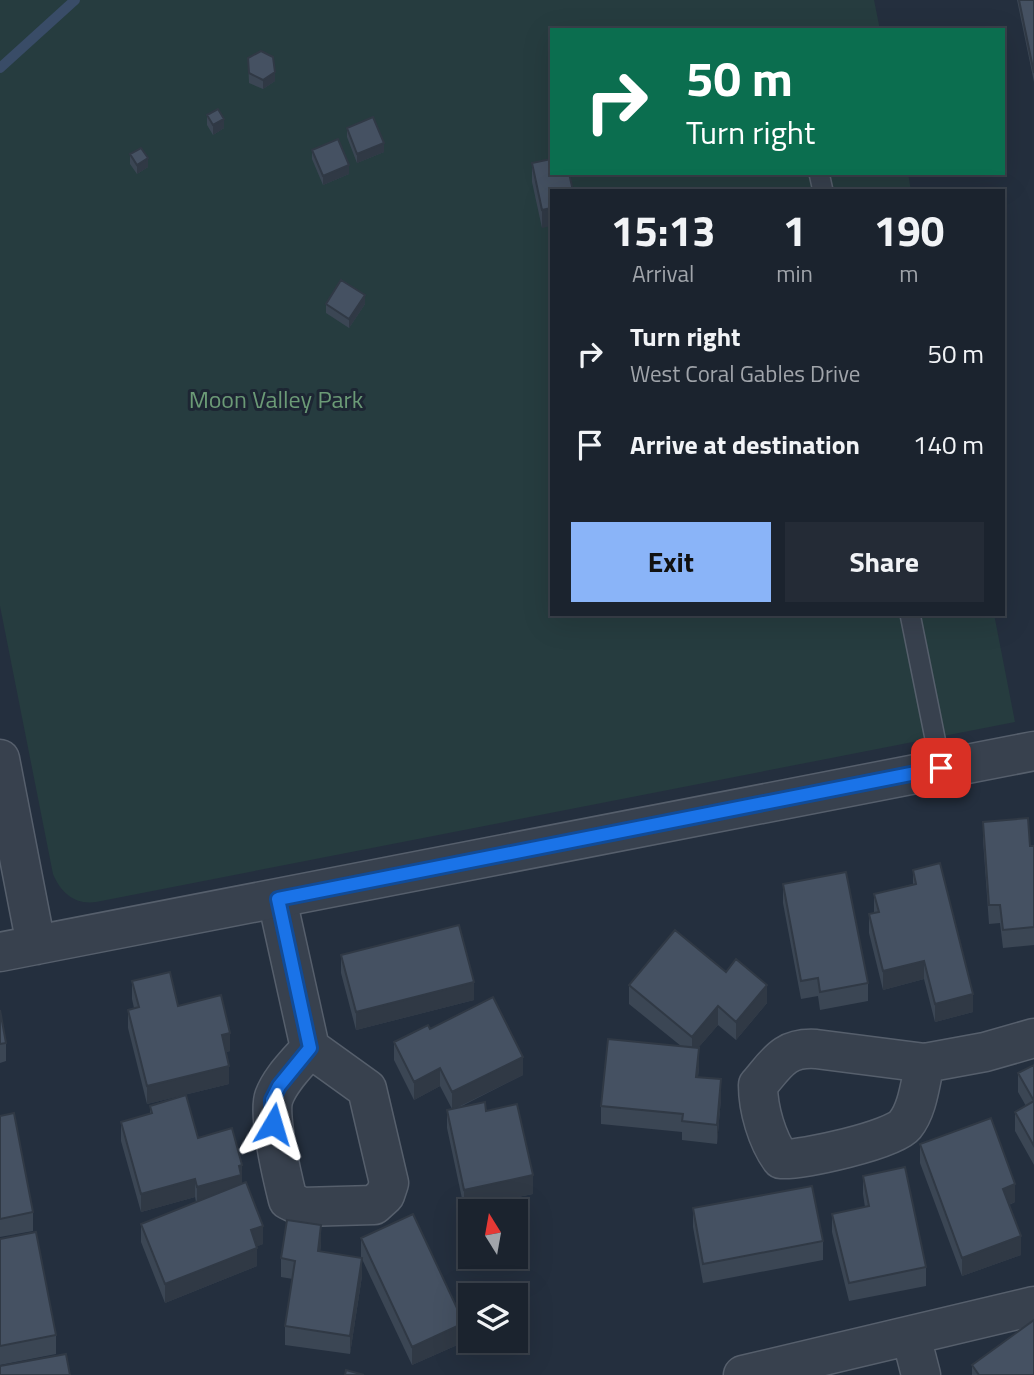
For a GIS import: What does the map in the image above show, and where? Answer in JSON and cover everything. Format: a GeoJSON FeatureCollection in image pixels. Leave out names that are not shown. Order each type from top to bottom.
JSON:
{"type":"FeatureCollection","features":[{"type":"Feature","properties":{"kind":"street"},"geometry":{"type":"LineString","coordinates":[[0,759],[18,949],[1034,751]]}},
{"type":"Feature","properties":{"kind":"street"},"geometry":{"type":"LineString","coordinates":[[278,899],[310,1048]]}},
{"type":"Feature","properties":{"kind":"street"},"geometry":{"type":"LineString","coordinates":[[925,1063],[985,1052],[1034,1038]]}},
{"type":"Feature","properties":{"kind":"street"},"geometry":{"type":"LineString","coordinates":[[743,1375],[1034,1306]]}},
{"type":"Feature","properties":{"kind":"street"},"geometry":{"type":"LineString","coordinates":[[911,1336],[920,1375]]}},
{"type":"Feature","properties":{"kind":"lane"},"geometry":{"type":"LineString","coordinates":[[910,616],[941,768]]}},
{"type":"Feature","properties":{"kind":"green space","name":"Moon Valley Park"},"geometry":{"type":"Polygon","coordinates":[[[0,0],[874,0],[880,28],[550,28],[550,175],[908,175],[911,189],[550,189],[550,616],[994,616],[1015,722],[96,902],[82,902],[65,892],[53,874],[0,606],[0,0]]]}},
{"type":"Feature","properties":{"kind":"building"},"geometry":{"type":"Polygon","coordinates":[[[1019,0],[1034,0],[1034,73],[1019,0]]]}},
{"type":"Feature","properties":{"kind":"building"},"geometry":{"type":"Polygon","coordinates":[[[261,51],[273,57],[275,72],[263,80],[249,73],[248,58],[261,51]]]}},
{"type":"Feature","properties":{"kind":"building"},"geometry":{"type":"Polygon","coordinates":[[[218,109],[224,119],[213,125],[207,115],[218,109]]]}},
{"type":"Feature","properties":{"kind":"building"},"geometry":{"type":"Polygon","coordinates":[[[373,117],[384,143],[357,154],[347,128],[373,117]]]}},
{"type":"Feature","properties":{"kind":"building"},"geometry":{"type":"Polygon","coordinates":[[[338,139],[349,165],[323,176],[312,150],[338,139]]]}},
{"type":"Feature","properties":{"kind":"building"},"geometry":{"type":"Polygon","coordinates":[[[141,148],[148,158],[137,165],[130,154],[141,148]]]}},
{"type":"Feature","properties":{"kind":"building"},"geometry":{"type":"Polygon","coordinates":[[[550,159],[550,175],[569,175],[573,189],[550,189],[550,208],[542,210],[532,163],[550,159]]]}},
{"type":"Feature","properties":{"kind":"building"},"geometry":{"type":"Polygon","coordinates":[[[341,280],[365,295],[349,319],[326,304],[341,280]]]}},
{"type":"Feature","properties":{"kind":"building"},"geometry":{"type":"Polygon","coordinates":[[[1028,818],[1030,846],[1034,846],[1034,927],[1003,930],[1000,905],[989,905],[983,822],[1028,818]]]}},
{"type":"Feature","properties":{"kind":"building"},"geometry":{"type":"Polygon","coordinates":[[[940,863],[973,994],[935,1004],[924,961],[883,971],[869,914],[879,912],[874,894],[916,884],[913,870],[940,863]]]}},
{"type":"Feature","properties":{"kind":"building"},"geometry":{"type":"Polygon","coordinates":[[[846,872],[868,983],[820,992],[818,978],[801,981],[783,884],[846,872]]]}},
{"type":"Feature","properties":{"kind":"building"},"geometry":{"type":"Polygon","coordinates":[[[459,925],[474,982],[356,1012],[341,955],[459,925]]]}},
{"type":"Feature","properties":{"kind":"building"},"geometry":{"type":"Polygon","coordinates":[[[675,930],[726,972],[736,959],[767,985],[736,1022],[718,1006],[692,1037],[629,985],[675,930]]]}},
{"type":"Feature","properties":{"kind":"building"},"geometry":{"type":"Polygon","coordinates":[[[170,972],[178,1006],[221,995],[230,1033],[222,1035],[229,1066],[147,1086],[128,1010],[139,1007],[132,981],[170,972]]]}},
{"type":"Feature","properties":{"kind":"building"},"geometry":{"type":"Polygon","coordinates":[[[493,997],[523,1057],[452,1092],[440,1068],[414,1082],[394,1042],[428,1025],[430,1029],[493,997]]]}},
{"type":"Feature","properties":{"kind":"building"},"geometry":{"type":"Polygon","coordinates":[[[0,1010],[6,1043],[0,1044],[0,1010]]]}},
{"type":"Feature","properties":{"kind":"building"},"geometry":{"type":"Polygon","coordinates":[[[608,1039],[699,1048],[696,1077],[721,1079],[717,1125],[682,1121],[683,1114],[601,1106],[608,1039]]]}},
{"type":"Feature","properties":{"kind":"building"},"geometry":{"type":"Polygon","coordinates":[[[1034,1065],[1034,1101],[1018,1073],[1034,1065]]]}},
{"type":"Feature","properties":{"kind":"building"},"geometry":{"type":"Polygon","coordinates":[[[186,1095],[198,1138],[232,1128],[242,1165],[239,1166],[241,1175],[197,1187],[195,1179],[141,1194],[121,1122],[152,1113],[150,1106],[186,1095]]]}},
{"type":"Feature","properties":{"kind":"building"},"geometry":{"type":"Polygon","coordinates":[[[1034,1101],[1034,1146],[1015,1112],[1034,1101]]]}},
{"type":"Feature","properties":{"kind":"building"},"geometry":{"type":"Polygon","coordinates":[[[485,1102],[486,1111],[517,1104],[533,1175],[464,1190],[447,1110],[485,1102]]]}},
{"type":"Feature","properties":{"kind":"building"},"geometry":{"type":"Polygon","coordinates":[[[14,1113],[33,1212],[0,1219],[0,1116],[14,1113]]]}},
{"type":"Feature","properties":{"kind":"building"},"geometry":{"type":"Polygon","coordinates":[[[991,1118],[1015,1184],[1003,1189],[1021,1236],[962,1258],[920,1144],[991,1118]]]}},
{"type":"Feature","properties":{"kind":"building"},"geometry":{"type":"Polygon","coordinates":[[[905,1167],[926,1267],[849,1283],[832,1214],[869,1206],[863,1176],[905,1167]]]}},
{"type":"Feature","properties":{"kind":"building"},"geometry":{"type":"Polygon","coordinates":[[[246,1182],[263,1226],[251,1230],[257,1248],[165,1284],[141,1224],[246,1182]]]}},
{"type":"Feature","properties":{"kind":"building"},"geometry":{"type":"Polygon","coordinates":[[[812,1186],[823,1241],[703,1264],[693,1208],[812,1186]]]}},
{"type":"Feature","properties":{"kind":"building"},"geometry":{"type":"Polygon","coordinates":[[[413,1214],[458,1310],[458,1326],[412,1347],[361,1238],[413,1214]]]}},
{"type":"Feature","properties":{"kind":"building"},"geometry":{"type":"Polygon","coordinates":[[[287,1220],[321,1225],[318,1251],[362,1258],[350,1336],[285,1326],[295,1261],[281,1258],[287,1220]]]}},
{"type":"Feature","properties":{"kind":"building"},"geometry":{"type":"Polygon","coordinates":[[[36,1232],[56,1335],[0,1346],[0,1239],[36,1232]]]}},
{"type":"Feature","properties":{"kind":"building"},"geometry":{"type":"Polygon","coordinates":[[[1034,1320],[1034,1375],[979,1375],[972,1365],[1034,1320]]]}},
{"type":"Feature","properties":{"kind":"building"},"geometry":{"type":"Polygon","coordinates":[[[66,1354],[70,1375],[0,1375],[0,1366],[66,1354]]]}},
{"type":"Feature","properties":{"kind":"building"},"geometry":{"type":"Polygon","coordinates":[[[346,1370],[364,1375],[345,1375],[346,1370]]]}},
{"type":"Feature","properties":{"kind":"waterway"},"geometry":{"type":"LineString","coordinates":[[0,68],[75,0]]}},
{"type":"Feature","properties":{"kind":"route"},"geometry":{"type":"LineString","coordinates":[[273,1124],[272,1100],[279,1086],[310,1048],[278,899],[941,768]]}}]}
